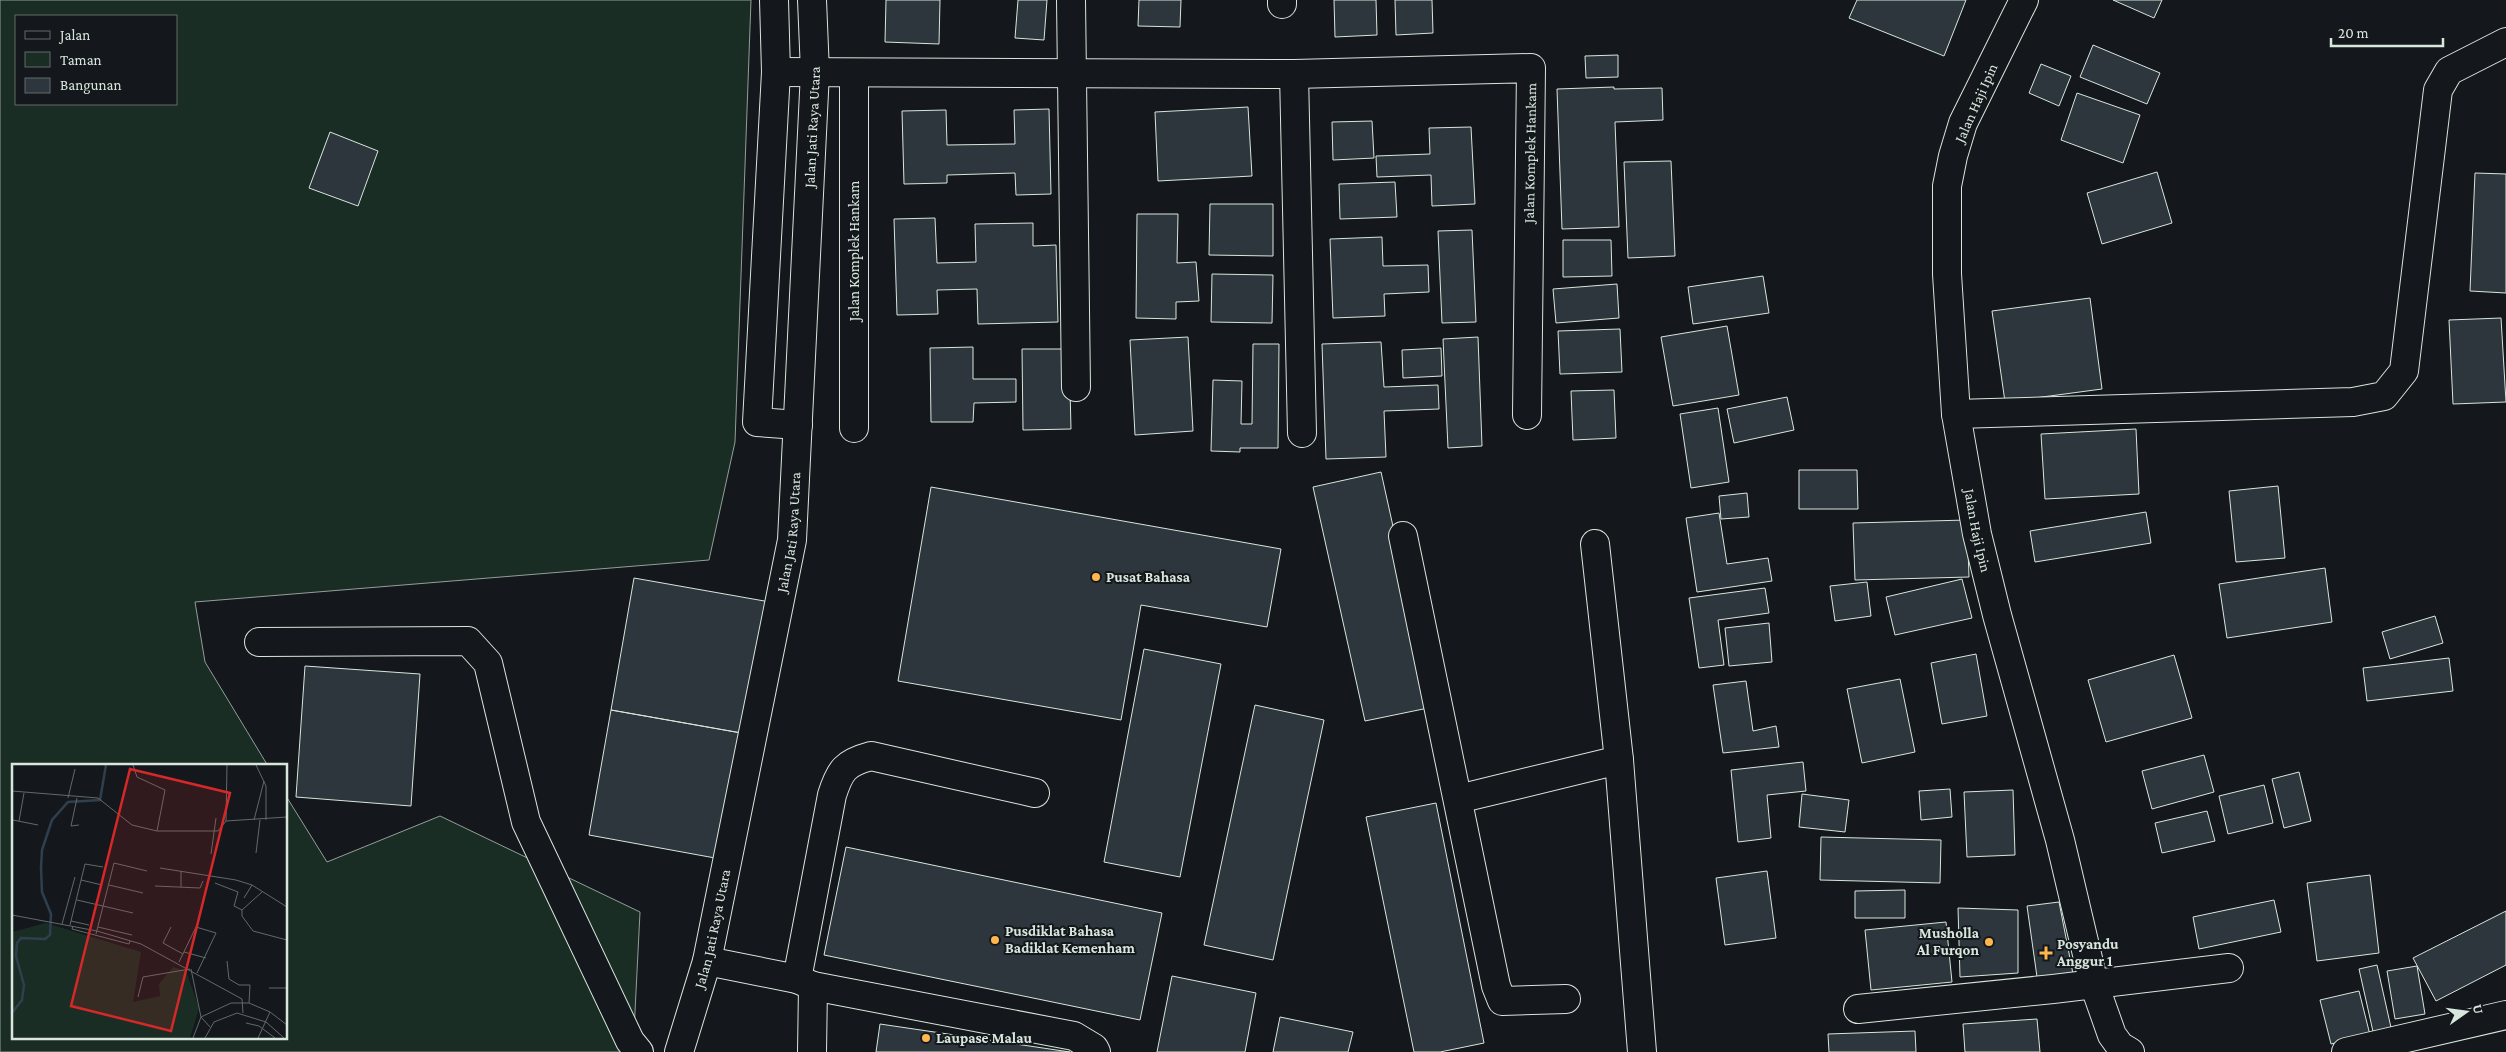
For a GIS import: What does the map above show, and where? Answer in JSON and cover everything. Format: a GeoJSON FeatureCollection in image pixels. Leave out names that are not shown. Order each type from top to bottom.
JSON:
{"type":"FeatureCollection","features":[{"type":"Feature","properties":{"kind":"street"},"geometry":{"type":"LineString","coordinates":[[774,0],[776,72],[757,422],[798,424]]}},
{"type":"Feature","properties":{"kind":"street","name":"Jalan Jati Raya Utara"},"geometry":{"type":"LineString","coordinates":[[679,1052],[707,961],[792,540],[815,72],[812,0]]}},
{"type":"Feature","properties":{"kind":"street"},"geometry":{"type":"LineString","coordinates":[[1071,0],[1070,75],[1076,387]]}},
{"type":"Feature","properties":{"kind":"street","name":"Jalan Haji Ipin"},"geometry":{"type":"LineString","coordinates":[[2024,0],[1963,123],[1953,156],[1947,186],[1947,274],[1956,414],[1977,534],[1997,615],[2060,840],[2094,984],[2107,1026],[2120,1046],[2130,1052]]}},
{"type":"Feature","properties":{"kind":"street"},"geometry":{"type":"LineString","coordinates":[[1956,414],[2353,402],[2384,396],[2404,371],[2438,90],[2449,71],[2506,42]]}},
{"type":"Feature","properties":{"kind":"street","name":"Jalan Komplek Hankam"},"geometry":{"type":"LineString","coordinates":[[776,72],[1070,75],[1294,74],[1531,68],[1527,415]]}},
{"type":"Feature","properties":{"kind":"street","name":"Jalan Komplek Hankam"},"geometry":{"type":"LineString","coordinates":[[854,73],[854,428]]}},
{"type":"Feature","properties":{"kind":"street"},"geometry":{"type":"LineString","coordinates":[[1294,74],[1302,433]]}},
{"type":"Feature","properties":{"kind":"street"},"geometry":{"type":"LineString","coordinates":[[768,228],[807,230]]}},
{"type":"Feature","properties":{"kind":"street"},"geometry":{"type":"LineString","coordinates":[[1403,536],[1496,986],[1502,1001],[1566,999]]}},
{"type":"Feature","properties":{"kind":"street"},"geometry":{"type":"LineString","coordinates":[[1595,544],[1619,760],[1642,1052]]}},
{"type":"Feature","properties":{"kind":"street"},"geometry":{"type":"LineString","coordinates":[[259,642],[468,641],[488,663],[526,822],[630,1041],[639,1052]]}},
{"type":"Feature","properties":{"kind":"street"},"geometry":{"type":"LineString","coordinates":[[812,1052],[805,983],[832,795],[838,775],[852,761],[871,756],[1035,794]]}},
{"type":"Feature","properties":{"kind":"street"},"geometry":{"type":"LineString","coordinates":[[1458,799],[1619,760]]}},
{"type":"Feature","properties":{"kind":"street"},"geometry":{"type":"LineString","coordinates":[[707,961],[805,983],[1074,1036],[1094,1048],[1096,1052]]}},
{"type":"Feature","properties":{"kind":"street"},"geometry":{"type":"LineString","coordinates":[[1858,1009],[2229,968]]}},
{"type":"Feature","properties":{"kind":"street"},"geometry":{"type":"LineString","coordinates":[[2346,1052],[2506,1015]]}},
{"type":"Feature","properties":{"kind":"green space"},"geometry":{"type":"Polygon","coordinates":[[[0,0],[751,0],[735,442],[709,560],[195,602],[205,662],[267,764],[12,764],[12,1040],[288,1040],[288,799],[327,862],[440,816],[640,912],[633,1052],[0,1052],[0,0]]]}},
{"type":"Feature","properties":{"kind":"building"},"geometry":{"type":"Polygon","coordinates":[[[886,0],[940,0],[939,44],[885,42],[886,0]]]}},
{"type":"Feature","properties":{"kind":"building"},"geometry":{"type":"Polygon","coordinates":[[[1018,0],[1047,0],[1044,40],[1015,38],[1018,0]]]}},
{"type":"Feature","properties":{"kind":"building"},"geometry":{"type":"Polygon","coordinates":[[[1139,0],[1181,0],[1180,27],[1138,26],[1139,0]]]}},
{"type":"Feature","properties":{"kind":"building"},"geometry":{"type":"Polygon","coordinates":[[[1334,0],[1376,0],[1377,35],[1335,37],[1334,0]]]}},
{"type":"Feature","properties":{"kind":"building"},"geometry":{"type":"Polygon","coordinates":[[[1395,0],[1432,0],[1433,33],[1396,35],[1395,0]]]}},
{"type":"Feature","properties":{"kind":"building"},"geometry":{"type":"Polygon","coordinates":[[[1857,0],[1966,0],[1944,56],[1849,18],[1857,0]]]}},
{"type":"Feature","properties":{"kind":"building"},"geometry":{"type":"Polygon","coordinates":[[[2113,0],[2162,0],[2154,18],[2113,0]]]}},
{"type":"Feature","properties":{"kind":"building"},"geometry":{"type":"Polygon","coordinates":[[[2093,45],[2160,73],[2147,104],[2080,77],[2093,45]]]}},
{"type":"Feature","properties":{"kind":"building"},"geometry":{"type":"Polygon","coordinates":[[[1618,55],[1618,77],[1586,78],[1585,56],[1618,55]]]}},
{"type":"Feature","properties":{"kind":"building"},"geometry":{"type":"Polygon","coordinates":[[[2041,64],[2071,76],[2059,106],[2029,93],[2041,64]]]}},
{"type":"Feature","properties":{"kind":"building"},"geometry":{"type":"Polygon","coordinates":[[[1614,87],[1614,89],[1662,88],[1663,120],[1615,122],[1619,227],[1562,229],[1557,89],[1614,87]]]}},
{"type":"Feature","properties":{"kind":"building"},"geometry":{"type":"Polygon","coordinates":[[[2077,93],[2140,115],[2123,163],[2061,140],[2077,93]]]}},
{"type":"Feature","properties":{"kind":"building"},"geometry":{"type":"Polygon","coordinates":[[[1248,107],[1252,176],[1158,181],[1155,112],[1248,107]]]}},
{"type":"Feature","properties":{"kind":"building"},"geometry":{"type":"Polygon","coordinates":[[[1049,109],[1051,194],[1016,195],[1015,173],[947,175],[947,183],[904,184],[902,111],[946,110],[947,145],[1015,144],[1014,110],[1049,109]]]}},
{"type":"Feature","properties":{"kind":"building"},"geometry":{"type":"Polygon","coordinates":[[[1372,121],[1374,158],[1333,160],[1332,122],[1372,121]]]}},
{"type":"Feature","properties":{"kind":"building"},"geometry":{"type":"Polygon","coordinates":[[[1471,127],[1475,204],[1432,206],[1431,175],[1377,177],[1376,156],[1430,154],[1429,128],[1471,127]]]}},
{"type":"Feature","properties":{"kind":"building"},"geometry":{"type":"Polygon","coordinates":[[[330,132],[378,151],[358,206],[309,188],[330,132]]]}},
{"type":"Feature","properties":{"kind":"building"},"geometry":{"type":"Polygon","coordinates":[[[1671,161],[1675,256],[1628,258],[1624,162],[1671,161]]]}},
{"type":"Feature","properties":{"kind":"building"},"geometry":{"type":"Polygon","coordinates":[[[2157,172],[2172,223],[2102,244],[2087,193],[2157,172]]]}},
{"type":"Feature","properties":{"kind":"building"},"geometry":{"type":"Polygon","coordinates":[[[2475,173],[2506,174],[2506,293],[2470,291],[2475,173]]]}},
{"type":"Feature","properties":{"kind":"building"},"geometry":{"type":"Polygon","coordinates":[[[1395,182],[1397,217],[1340,219],[1339,184],[1395,182]]]}},
{"type":"Feature","properties":{"kind":"building"},"geometry":{"type":"Polygon","coordinates":[[[1210,204],[1273,204],[1273,256],[1209,255],[1210,204]]]}},
{"type":"Feature","properties":{"kind":"building"},"geometry":{"type":"Polygon","coordinates":[[[1137,214],[1178,214],[1177,263],[1196,262],[1199,301],[1176,302],[1176,319],[1136,318],[1137,214]]]}},
{"type":"Feature","properties":{"kind":"building"},"geometry":{"type":"Polygon","coordinates":[[[935,218],[937,263],[976,262],[975,224],[1033,223],[1033,246],[1056,245],[1058,322],[978,324],[977,289],[937,290],[938,314],[897,315],[894,219],[935,218]]]}},
{"type":"Feature","properties":{"kind":"building"},"geometry":{"type":"Polygon","coordinates":[[[1472,230],[1476,322],[1442,323],[1438,231],[1472,230]]]}},
{"type":"Feature","properties":{"kind":"building"},"geometry":{"type":"Polygon","coordinates":[[[1382,237],[1383,266],[1428,265],[1429,292],[1384,294],[1385,316],[1333,318],[1330,239],[1382,237]]]}},
{"type":"Feature","properties":{"kind":"building"},"geometry":{"type":"Polygon","coordinates":[[[1563,240],[1611,240],[1612,276],[1563,277],[1563,240]]]}},
{"type":"Feature","properties":{"kind":"building"},"geometry":{"type":"Polygon","coordinates":[[[1212,274],[1273,275],[1272,323],[1211,322],[1212,274]]]}},
{"type":"Feature","properties":{"kind":"building"},"geometry":{"type":"Polygon","coordinates":[[[1763,276],[1769,313],[1693,324],[1688,287],[1763,276]]]}},
{"type":"Feature","properties":{"kind":"building"},"geometry":{"type":"Polygon","coordinates":[[[1617,284],[1619,318],[1556,323],[1553,289],[1617,284]]]}},
{"type":"Feature","properties":{"kind":"building"},"geometry":{"type":"Polygon","coordinates":[[[2090,298],[2102,389],[2005,402],[1992,311],[2090,298]]]}},
{"type":"Feature","properties":{"kind":"building"},"geometry":{"type":"Polygon","coordinates":[[[2501,318],[2506,402],[2453,404],[2449,320],[2501,318]]]}},
{"type":"Feature","properties":{"kind":"building"},"geometry":{"type":"Polygon","coordinates":[[[1727,326],[1739,395],[1673,406],[1661,337],[1727,326]]]}},
{"type":"Feature","properties":{"kind":"building"},"geometry":{"type":"Polygon","coordinates":[[[1620,329],[1622,372],[1560,374],[1558,331],[1620,329]]]}},
{"type":"Feature","properties":{"kind":"building"},"geometry":{"type":"Polygon","coordinates":[[[1188,337],[1193,431],[1135,435],[1130,340],[1188,337]]]}},
{"type":"Feature","properties":{"kind":"building"},"geometry":{"type":"Polygon","coordinates":[[[1478,337],[1482,446],[1448,448],[1443,339],[1478,337]]]}},
{"type":"Feature","properties":{"kind":"building"},"geometry":{"type":"Polygon","coordinates":[[[1381,342],[1384,387],[1438,385],[1439,409],[1384,411],[1386,457],[1326,459],[1322,344],[1381,342]]]}},
{"type":"Feature","properties":{"kind":"building"},"geometry":{"type":"Polygon","coordinates":[[[1253,344],[1279,344],[1278,448],[1240,448],[1240,452],[1211,451],[1213,380],[1242,381],[1241,424],[1252,424],[1253,344]]]}},
{"type":"Feature","properties":{"kind":"building"},"geometry":{"type":"Polygon","coordinates":[[[973,347],[973,379],[1016,379],[1016,402],[974,403],[973,422],[931,422],[930,348],[973,347]]]}},
{"type":"Feature","properties":{"kind":"building"},"geometry":{"type":"Polygon","coordinates":[[[1441,348],[1442,376],[1403,378],[1402,350],[1441,348]]]}},
{"type":"Feature","properties":{"kind":"building"},"geometry":{"type":"Polygon","coordinates":[[[1022,349],[1069,349],[1071,429],[1023,430],[1022,349]]]}},
{"type":"Feature","properties":{"kind":"building"},"geometry":{"type":"Polygon","coordinates":[[[1614,390],[1616,438],[1573,440],[1571,391],[1614,390]]]}},
{"type":"Feature","properties":{"kind":"building"},"geometry":{"type":"Polygon","coordinates":[[[1787,397],[1794,430],[1734,443],[1727,409],[1787,397]]]}},
{"type":"Feature","properties":{"kind":"building"},"geometry":{"type":"Polygon","coordinates":[[[1718,408],[1729,482],[1691,488],[1680,414],[1718,408]]]}},
{"type":"Feature","properties":{"kind":"building"},"geometry":{"type":"Polygon","coordinates":[[[2136,429],[2139,494],[2045,499],[2041,434],[2136,429]]]}},
{"type":"Feature","properties":{"kind":"building"},"geometry":{"type":"Polygon","coordinates":[[[1799,470],[1857,470],[1858,509],[1799,509],[1799,470]]]}},
{"type":"Feature","properties":{"kind":"building"},"geometry":{"type":"Polygon","coordinates":[[[1381,472],[1433,707],[1365,721],[1313,487],[1381,472]]]}},
{"type":"Feature","properties":{"kind":"building"},"geometry":{"type":"Polygon","coordinates":[[[2278,486],[2285,558],[2236,562],[2229,491],[2278,486]]]}},
{"type":"Feature","properties":{"kind":"building","name":"Pusat Bahasa"},"geometry":{"type":"Polygon","coordinates":[[[931,487],[1281,549],[1267,627],[1141,605],[1121,720],[898,681],[931,487]]]}},
{"type":"Feature","properties":{"kind":"building"},"geometry":{"type":"Polygon","coordinates":[[[1747,493],[1749,517],[1721,519],[1719,496],[1747,493]]]}},
{"type":"Feature","properties":{"kind":"building"},"geometry":{"type":"Polygon","coordinates":[[[2146,512],[2151,543],[2035,562],[2030,531],[2146,512]]]}},
{"type":"Feature","properties":{"kind":"building"},"geometry":{"type":"Polygon","coordinates":[[[1719,513],[1727,564],[1768,558],[1772,581],[1697,592],[1686,518],[1719,513]]]}},
{"type":"Feature","properties":{"kind":"building"},"geometry":{"type":"Polygon","coordinates":[[[1967,520],[1969,577],[1855,580],[1853,523],[1967,520]]]}},
{"type":"Feature","properties":{"kind":"building"},"geometry":{"type":"Polygon","coordinates":[[[2325,568],[2332,622],[2227,638],[2219,584],[2325,568]]]}},
{"type":"Feature","properties":{"kind":"building"},"geometry":{"type":"Polygon","coordinates":[[[634,578],[770,602],[747,734],[611,710],[634,578]]]}},
{"type":"Feature","properties":{"kind":"building"},"geometry":{"type":"Polygon","coordinates":[[[1962,579],[1972,618],[1895,635],[1886,597],[1962,579]]]}},
{"type":"Feature","properties":{"kind":"building"},"geometry":{"type":"Polygon","coordinates":[[[1867,582],[1871,616],[1835,621],[1830,586],[1867,582]]]}},
{"type":"Feature","properties":{"kind":"building"},"geometry":{"type":"Polygon","coordinates":[[[1765,588],[1769,613],[1718,620],[1724,665],[1699,668],[1689,598],[1765,588]]]}},
{"type":"Feature","properties":{"kind":"building"},"geometry":{"type":"Polygon","coordinates":[[[2435,616],[2443,643],[2390,659],[2382,632],[2435,616]]]}},
{"type":"Feature","properties":{"kind":"building"},"geometry":{"type":"Polygon","coordinates":[[[1769,623],[1772,662],[1729,666],[1725,628],[1769,623]]]}},
{"type":"Feature","properties":{"kind":"building"},"geometry":{"type":"Polygon","coordinates":[[[1144,649],[1221,664],[1180,877],[1104,862],[1144,649]]]}},
{"type":"Feature","properties":{"kind":"building"},"geometry":{"type":"Polygon","coordinates":[[[1976,654],[1987,716],[1942,724],[1931,663],[1976,654]]]}},
{"type":"Feature","properties":{"kind":"building"},"geometry":{"type":"Polygon","coordinates":[[[2174,655],[2192,718],[2106,742],[2088,680],[2174,655]]]}},
{"type":"Feature","properties":{"kind":"building"},"geometry":{"type":"Polygon","coordinates":[[[2449,658],[2453,691],[2367,701],[2363,668],[2449,658]]]}},
{"type":"Feature","properties":{"kind":"building"},"geometry":{"type":"Polygon","coordinates":[[[305,666],[420,674],[411,806],[296,797],[305,666]]]}},
{"type":"Feature","properties":{"kind":"building"},"geometry":{"type":"Polygon","coordinates":[[[1900,679],[1915,752],[1862,763],[1847,689],[1900,679]]]}},
{"type":"Feature","properties":{"kind":"building"},"geometry":{"type":"Polygon","coordinates":[[[1746,681],[1753,731],[1776,726],[1779,747],[1723,753],[1713,685],[1746,681]]]}},
{"type":"Feature","properties":{"kind":"building"},"geometry":{"type":"Polygon","coordinates":[[[1255,705],[1324,720],[1273,960],[1204,945],[1255,705]]]}},
{"type":"Feature","properties":{"kind":"building"},"geometry":{"type":"Polygon","coordinates":[[[611,710],[747,734],[726,860],[589,835],[611,710]]]}},
{"type":"Feature","properties":{"kind":"building"},"geometry":{"type":"Polygon","coordinates":[[[2204,755],[2214,792],[2152,809],[2142,771],[2204,755]]]}},
{"type":"Feature","properties":{"kind":"building"},"geometry":{"type":"Polygon","coordinates":[[[1803,762],[1806,791],[1767,795],[1771,838],[1738,842],[1731,770],[1803,762]]]}},
{"type":"Feature","properties":{"kind":"building"},"geometry":{"type":"Polygon","coordinates":[[[2299,772],[2311,821],[2284,828],[2272,779],[2299,772]]]}},
{"type":"Feature","properties":{"kind":"building"},"geometry":{"type":"Polygon","coordinates":[[[2264,785],[2273,823],[2228,834],[2219,796],[2264,785]]]}},
{"type":"Feature","properties":{"kind":"building"},"geometry":{"type":"Polygon","coordinates":[[[1950,789],[1952,817],[1921,820],[1919,791],[1950,789]]]}},
{"type":"Feature","properties":{"kind":"building"},"geometry":{"type":"Polygon","coordinates":[[[2013,790],[2015,855],[1967,857],[1964,792],[2013,790]]]}},
{"type":"Feature","properties":{"kind":"building"},"geometry":{"type":"Polygon","coordinates":[[[1802,794],[1849,800],[1845,832],[1799,827],[1802,794]]]}},
{"type":"Feature","properties":{"kind":"building"},"geometry":{"type":"Polygon","coordinates":[[[1436,803],[1484,1043],[1440,1052],[1414,1052],[1366,817],[1436,803]]]}},
{"type":"Feature","properties":{"kind":"building"},"geometry":{"type":"Polygon","coordinates":[[[2207,811],[2215,841],[2162,853],[2155,823],[2207,811]]]}},
{"type":"Feature","properties":{"kind":"building"},"geometry":{"type":"Polygon","coordinates":[[[1821,837],[1941,840],[1940,883],[1820,880],[1821,837]]]}},
{"type":"Feature","properties":{"kind":"building"},"geometry":{"type":"Polygon","coordinates":[[[846,847],[1162,913],[1140,1020],[824,955],[846,847]]]}},
{"type":"Feature","properties":{"kind":"building"},"geometry":{"type":"Polygon","coordinates":[[[1767,871],[1776,938],[1725,945],[1716,878],[1767,871]]]}},
{"type":"Feature","properties":{"kind":"building"},"geometry":{"type":"Polygon","coordinates":[[[2370,875],[2379,953],[2317,961],[2307,883],[2370,875]]]}},
{"type":"Feature","properties":{"kind":"building"},"geometry":{"type":"Polygon","coordinates":[[[1905,890],[1905,918],[1855,918],[1855,891],[1905,890]]]}},
{"type":"Feature","properties":{"kind":"building"},"geometry":{"type":"Polygon","coordinates":[[[2274,900],[2281,932],[2199,949],[2193,917],[2274,900]]]}},
{"type":"Feature","properties":{"kind":"building"},"geometry":{"type":"Polygon","coordinates":[[[2059,902],[2074,979],[2038,984],[2027,906],[2059,902]]]}},
{"type":"Feature","properties":{"kind":"building","name":"Musholla Al Furqon"},"geometry":{"type":"Polygon","coordinates":[[[1958,908],[2018,910],[2018,973],[1960,977],[1958,908]]]}},
{"type":"Feature","properties":{"kind":"building"},"geometry":{"type":"Polygon","coordinates":[[[2506,911],[2506,965],[2436,1001],[2413,958],[2506,911]]]}},
{"type":"Feature","properties":{"kind":"building"},"geometry":{"type":"Polygon","coordinates":[[[1946,922],[1952,982],[1871,990],[1865,930],[1946,922]]]}},
{"type":"Feature","properties":{"kind":"building"},"geometry":{"type":"Polygon","coordinates":[[[2377,965],[2392,1032],[2374,1036],[2359,969],[2377,965]]]}},
{"type":"Feature","properties":{"kind":"building"},"geometry":{"type":"Polygon","coordinates":[[[2417,966],[2425,1014],[2395,1019],[2387,971],[2417,966]]]}},
{"type":"Feature","properties":{"kind":"building"},"geometry":{"type":"Polygon","coordinates":[[[1172,976],[1256,993],[1245,1052],[1157,1052],[1172,976]]]}},
{"type":"Feature","properties":{"kind":"building"},"geometry":{"type":"Polygon","coordinates":[[[2359,991],[2370,1035],[2331,1044],[2320,1000],[2359,991]]]}},
{"type":"Feature","properties":{"kind":"building"},"geometry":{"type":"Polygon","coordinates":[[[1280,1017],[1353,1032],[1348,1052],[1273,1052],[1280,1017]]]}},
{"type":"Feature","properties":{"kind":"building"},"geometry":{"type":"Polygon","coordinates":[[[2037,1019],[2040,1052],[1965,1052],[1963,1024],[2037,1019]]]}},
{"type":"Feature","properties":{"kind":"building","name":"Laupase Malau"},"geometry":{"type":"Polygon","coordinates":[[[880,1024],[1070,1052],[876,1052],[880,1024]]]}},
{"type":"Feature","properties":{"kind":"building"},"geometry":{"type":"Polygon","coordinates":[[[1915,1031],[1916,1052],[1829,1052],[1828,1034],[1915,1031]]]}},
{"type":"Feature","properties":{"kind":"place","name":"Pusat Bahasa"},"geometry":{"type":"Point","coordinates":[1096,577]}},
{"type":"Feature","properties":{"kind":"place","name":"Pusdiklat Bahasa Badiklat Kemenham"},"geometry":{"type":"Point","coordinates":[995,940]}},
{"type":"Feature","properties":{"kind":"place","name":"Musholla Al Furqon"},"geometry":{"type":"Point","coordinates":[1989,942]}},
{"type":"Feature","properties":{"kind":"place","name":"Posyandu Anggur 1"},"geometry":{"type":"Point","coordinates":[2046,953]}},
{"type":"Feature","properties":{"kind":"place","name":"Laupase Malau"},"geometry":{"type":"Point","coordinates":[926,1038]}}]}
